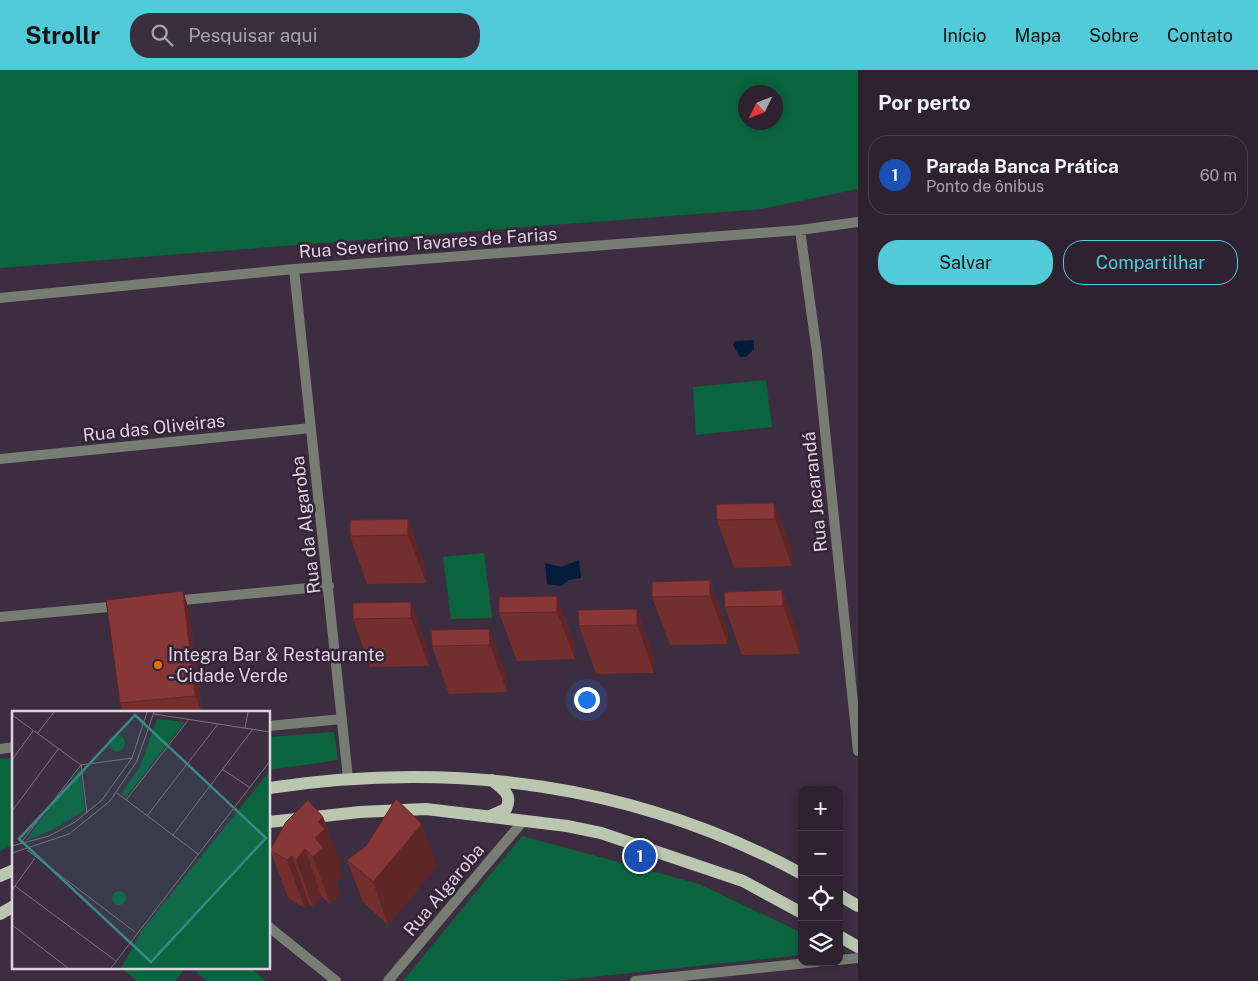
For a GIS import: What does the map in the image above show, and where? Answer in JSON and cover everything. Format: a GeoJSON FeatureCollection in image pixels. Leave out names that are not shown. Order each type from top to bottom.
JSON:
{"type":"FeatureCollection","features":[{"type":"Feature","properties":{"kind":"main road"},"geometry":{"type":"LineString","coordinates":[[270,788],[348,778],[402,776],[492,780],[607,797],[663,813],[763,853],[798,872]]}},
{"type":"Feature","properties":{"kind":"main road"},"geometry":{"type":"LineString","coordinates":[[490,816],[506,810],[510,801],[508,793],[492,780]]}},
{"type":"Feature","properties":{"kind":"main road"},"geometry":{"type":"LineString","coordinates":[[270,822],[426,809],[567,826],[601,833],[675,856],[743,881],[798,911]]}},
{"type":"Feature","properties":{"kind":"main road"},"geometry":{"type":"LineString","coordinates":[[0,876],[12,871]]}},
{"type":"Feature","properties":{"kind":"main road"},"geometry":{"type":"LineString","coordinates":[[843,897],[858,906]]}},
{"type":"Feature","properties":{"kind":"main road"},"geometry":{"type":"LineString","coordinates":[[0,914],[12,907]]}},
{"type":"Feature","properties":{"kind":"main road"},"geometry":{"type":"LineString","coordinates":[[843,938],[858,947]]}},
{"type":"Feature","properties":{"kind":"street","name":"Rua Severino Tavares de Farias"},"geometry":{"type":"LineString","coordinates":[[0,298],[294,269],[800,230],[858,222]]}},
{"type":"Feature","properties":{"kind":"street","name":"Rua Jacarandá"},"geometry":{"type":"LineString","coordinates":[[800,230],[817,353],[858,751]]}},
{"type":"Feature","properties":{"kind":"street","name":"Rua da Algaroba"},"geometry":{"type":"LineString","coordinates":[[294,269],[348,778]]}},
{"type":"Feature","properties":{"kind":"street","name":"Rua das Oliveiras"},"geometry":{"type":"LineString","coordinates":[[0,459],[311,428]]}},
{"type":"Feature","properties":{"kind":"street"},"geometry":{"type":"LineString","coordinates":[[165,601],[329,586]]}},
{"type":"Feature","properties":{"kind":"street"},"geometry":{"type":"LineString","coordinates":[[0,617],[126,605]]}},
{"type":"Feature","properties":{"kind":"street"},"geometry":{"type":"LineString","coordinates":[[270,726],[342,719]]}},
{"type":"Feature","properties":{"kind":"street","name":"Rua Algaroba"},"geometry":{"type":"LineString","coordinates":[[388,981],[524,820]]}},
{"type":"Feature","properties":{"kind":"street"},"geometry":{"type":"LineString","coordinates":[[270,928],[336,981]]}},
{"type":"Feature","properties":{"kind":"street"},"geometry":{"type":"LineString","coordinates":[[843,960],[858,958]]}},
{"type":"Feature","properties":{"kind":"street"},"geometry":{"type":"LineString","coordinates":[[635,981],[798,964]]}},
{"type":"Feature","properties":{"kind":"green space"},"geometry":{"type":"Polygon","coordinates":[[[0,70],[858,70],[858,189],[761,209],[0,268],[0,70]]]}},
{"type":"Feature","properties":{"kind":"green space"},"geometry":{"type":"Polygon","coordinates":[[[766,380],[772,427],[696,435],[693,387],[766,380]]]}},
{"type":"Feature","properties":{"kind":"green space"},"geometry":{"type":"Polygon","coordinates":[[[484,553],[492,618],[451,619],[443,557],[484,553]]]}},
{"type":"Feature","properties":{"kind":"green space"},"geometry":{"type":"Polygon","coordinates":[[[334,732],[338,760],[270,770],[270,737],[334,732]]]}},
{"type":"Feature","properties":{"kind":"green space"},"geometry":{"type":"Polygon","coordinates":[[[12,758],[12,845],[0,851],[0,759],[12,758]]]}},
{"type":"Feature","properties":{"kind":"green space"},"geometry":{"type":"Polygon","coordinates":[[[522,836],[699,884],[798,931],[798,955],[554,981],[403,981],[522,836]]]}},
{"type":"Feature","properties":{"kind":"green space"},"geometry":{"type":"Polygon","coordinates":[[[121,968],[185,968],[175,981],[137,981],[121,968]]]}},
{"type":"Feature","properties":{"kind":"green space"},"geometry":{"type":"Polygon","coordinates":[[[199,968],[251,968],[266,981],[207,981],[196,972],[199,968]]]}},
{"type":"Feature","properties":{"kind":"water"},"geometry":{"type":"Polygon","coordinates":[[[754,340],[754,349],[746,357],[740,357],[733,345],[735,341],[754,340]]]}},
{"type":"Feature","properties":{"kind":"water"},"geometry":{"type":"Polygon","coordinates":[[[579,560],[581,578],[569,580],[561,586],[547,584],[545,563],[561,567],[579,560]]]}},
{"type":"Feature","properties":{"kind":"building"},"geometry":{"type":"Polygon","coordinates":[[[774,503],[775,519],[717,520],[716,504],[774,503]]]}},
{"type":"Feature","properties":{"kind":"building"},"geometry":{"type":"Polygon","coordinates":[[[408,519],[408,535],[350,536],[350,520],[408,519]]]}},
{"type":"Feature","properties":{"kind":"building"},"geometry":{"type":"Polygon","coordinates":[[[710,580],[710,596],[652,597],[652,582],[710,580]]]}},
{"type":"Feature","properties":{"kind":"building"},"geometry":{"type":"Polygon","coordinates":[[[782,590],[783,606],[725,607],[724,592],[782,590]]]}},
{"type":"Feature","properties":{"kind":"building","name":"Integra Bar & Restaurante - Cidade Verde"},"geometry":{"type":"Polygon","coordinates":[[[183,591],[195,696],[120,703],[106,600],[183,591]]]}},
{"type":"Feature","properties":{"kind":"building"},"geometry":{"type":"Polygon","coordinates":[[[557,596],[557,612],[499,613],[499,597],[557,596]]]}},
{"type":"Feature","properties":{"kind":"building"},"geometry":{"type":"Polygon","coordinates":[[[411,602],[411,618],[353,619],[353,603],[411,602]]]}},
{"type":"Feature","properties":{"kind":"building"},"geometry":{"type":"Polygon","coordinates":[[[637,609],[637,625],[579,626],[578,610],[637,609]]]}},
{"type":"Feature","properties":{"kind":"building"},"geometry":{"type":"Polygon","coordinates":[[[489,629],[490,645],[432,646],[431,630],[489,629]]]}},
{"type":"Feature","properties":{"kind":"building"},"geometry":{"type":"Polygon","coordinates":[[[396,799],[422,824],[373,882],[347,860],[366,846],[396,799]]]}},
{"type":"Feature","properties":{"kind":"building"},"geometry":{"type":"Polygon","coordinates":[[[308,800],[323,817],[318,822],[325,829],[315,838],[323,847],[313,857],[305,849],[296,860],[292,856],[287,860],[270,850],[286,822],[308,800]]]}},
{"type":"Feature","properties":{"kind":"place","name":"Integra Bar & Restaurante - Cidade Verde"},"geometry":{"type":"Point","coordinates":[158,665]}},
{"type":"Feature","properties":{"kind":"place","name":"Parada Banca Prática"},"geometry":{"type":"Point","coordinates":[640,856]}}]}
